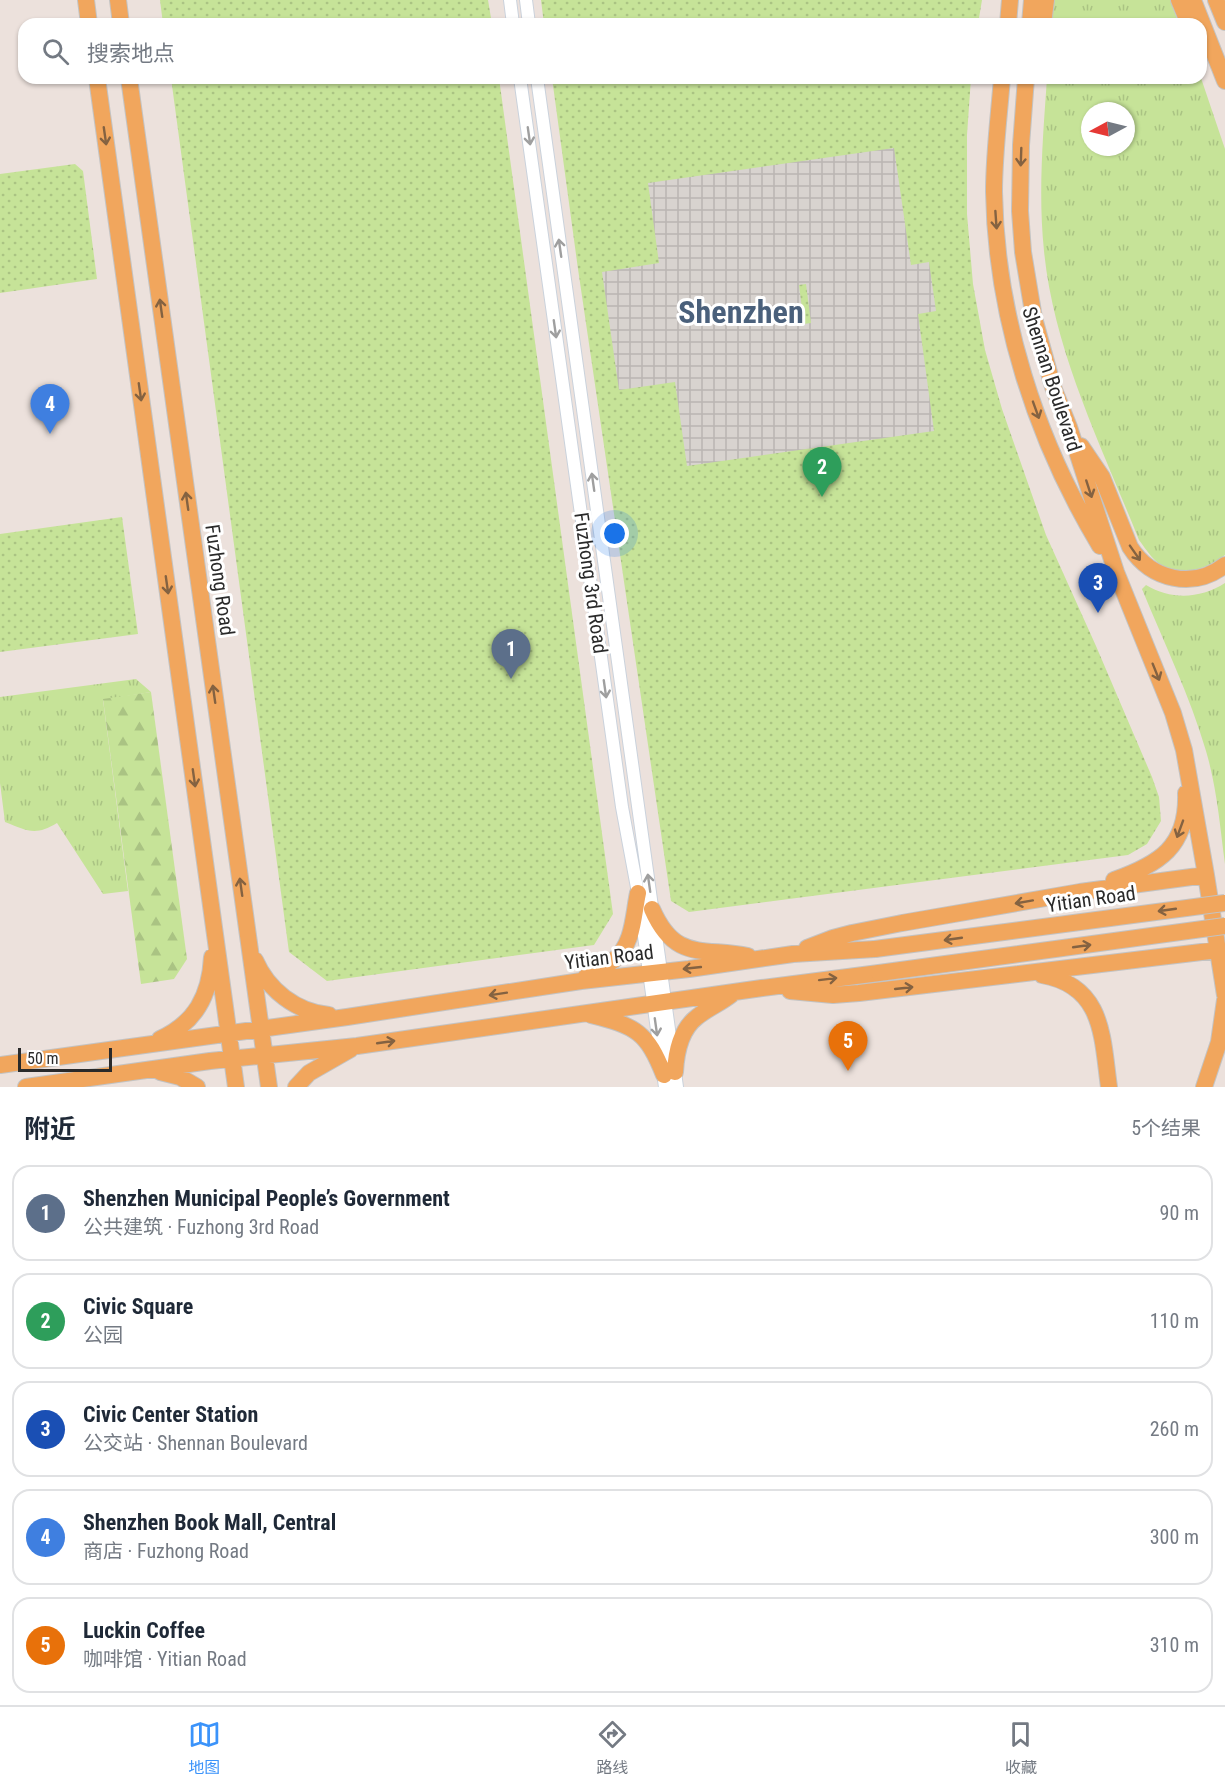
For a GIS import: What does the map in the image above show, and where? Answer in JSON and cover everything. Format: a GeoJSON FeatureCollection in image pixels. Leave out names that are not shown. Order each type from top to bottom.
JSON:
{"type":"FeatureCollection","features":[{"type":"Feature","properties":{"kind":"main road"},"geometry":{"type":"LineString","coordinates":[[86,0],[88,18]]}},
{"type":"Feature","properties":{"kind":"main road"},"geometry":{"type":"LineString","coordinates":[[118,0],[120,18]]}},
{"type":"Feature","properties":{"kind":"main road"},"geometry":{"type":"LineString","coordinates":[[1008,18],[1010,0]]}},
{"type":"Feature","properties":{"kind":"main road"},"geometry":{"type":"LineString","coordinates":[[1030,18],[1032,0]]}},
{"type":"Feature","properties":{"kind":"main road"},"geometry":{"type":"LineString","coordinates":[[1044,18],[1046,0]]}},
{"type":"Feature","properties":{"kind":"main road"},"geometry":{"type":"LineString","coordinates":[[1179,0],[1186,18]]}},
{"type":"Feature","properties":{"kind":"main road"},"geometry":{"type":"LineString","coordinates":[[1193,0],[1200,18]]}},
{"type":"Feature","properties":{"kind":"main road"},"geometry":{"type":"LineString","coordinates":[[1216,0],[1225,22]]}},
{"type":"Feature","properties":{"kind":"main road"},"geometry":{"type":"LineString","coordinates":[[1207,35],[1224,78]]}},
{"type":"Feature","properties":{"kind":"main road"},"geometry":{"type":"LineString","coordinates":[[1207,54],[1224,78]]}},
{"type":"Feature","properties":{"kind":"main road"},"geometry":{"type":"LineString","coordinates":[[98,84],[236,1087]]}},
{"type":"Feature","properties":{"kind":"main road","name":"Fuzhong Road"},"geometry":{"type":"LineString","coordinates":[[130,84],[269,1087]]}},
{"type":"Feature","properties":{"kind":"main road","name":"Shennan Boulevard"},"geometry":{"type":"LineString","coordinates":[[1002,84],[995,162],[995,215],[1002,281],[1010,326],[1027,384],[1049,445],[1088,525],[1116,572]]}},
{"type":"Feature","properties":{"kind":"main road","name":"Shennan Boulevard"},"geometry":{"type":"LineString","coordinates":[[1026,84],[1020,211],[1028,286],[1042,351],[1116,572],[1173,713],[1184,750],[1225,995]]}},
{"type":"Feature","properties":{"kind":"main road"},"geometry":{"type":"LineString","coordinates":[[1023,118],[1032,84]]}},
{"type":"Feature","properties":{"kind":"main road"},"geometry":{"type":"LineString","coordinates":[[1069,428],[1102,477],[1130,547],[1146,566],[1169,577],[1189,579],[1209,574],[1225,565]]}},
{"type":"Feature","properties":{"kind":"main road"},"geometry":{"type":"LineString","coordinates":[[1080,892],[1148,867],[1166,853],[1173,844],[1184,817],[1186,800],[1184,750]]}},
{"type":"Feature","properties":{"kind":"main road"},"geometry":{"type":"LineString","coordinates":[[793,954],[852,933],[1080,892],[1206,875]]}},
{"type":"Feature","properties":{"kind":"main road"},"geometry":{"type":"LineString","coordinates":[[581,981],[591,972],[615,959],[627,943],[638,893]]}},
{"type":"Feature","properties":{"kind":"main road","name":"Yitian Road"},"geometry":{"type":"LineString","coordinates":[[0,1065],[347,1017],[581,981],[793,954],[875,949],[1225,903]]}},
{"type":"Feature","properties":{"kind":"main road"},"geometry":{"type":"LineString","coordinates":[[652,909],[659,925],[666,933],[679,944],[690,949],[764,959]]}},
{"type":"Feature","properties":{"kind":"main road"},"geometry":{"type":"LineString","coordinates":[[142,1045],[171,1033],[191,1017],[200,1005],[207,989],[211,970],[213,915]]}},
{"type":"Feature","properties":{"kind":"main road"},"geometry":{"type":"LineString","coordinates":[[26,1087],[265,1055],[357,1046],[762,988],[1225,926]]}},
{"type":"Feature","properties":{"kind":"main road"},"geometry":{"type":"LineString","coordinates":[[249,945],[259,968],[286,1000],[300,1008],[320,1014],[347,1017]]}},
{"type":"Feature","properties":{"kind":"main road"},"geometry":{"type":"LineString","coordinates":[[762,988],[832,995],[1029,974],[1218,950]]}},
{"type":"Feature","properties":{"kind":"main road"},"geometry":{"type":"LineString","coordinates":[[1029,974],[1064,981],[1088,1002],[1097,1016],[1100,1028],[1109,1087]]}},
{"type":"Feature","properties":{"kind":"main road"},"geometry":{"type":"LineString","coordinates":[[670,1080],[681,1039],[689,1024],[734,993]]}},
{"type":"Feature","properties":{"kind":"main road"},"geometry":{"type":"LineString","coordinates":[[1204,1087],[1219,1042],[1225,1000]]}},
{"type":"Feature","properties":{"kind":"main road"},"geometry":{"type":"LineString","coordinates":[[584,1013],[618,1022],[642,1036],[670,1080]]}},
{"type":"Feature","properties":{"kind":"main road"},"geometry":{"type":"LineString","coordinates":[[296,1087],[309,1072],[357,1046]]}},
{"type":"Feature","properties":{"kind":"main road"},"geometry":{"type":"LineString","coordinates":[[144,1071],[164,1072],[180,1077],[197,1087]]}},
{"type":"Feature","properties":{"kind":"street"},"geometry":{"type":"LineString","coordinates":[[510,0],[512,18]]}},
{"type":"Feature","properties":{"kind":"street"},"geometry":{"type":"LineString","coordinates":[[526,0],[529,18]]}},
{"type":"Feature","properties":{"kind":"street","name":"Fuzhong 3rd Road"},"geometry":{"type":"LineString","coordinates":[[521,84],[622,807],[655,973],[670,1080]]}},
{"type":"Feature","properties":{"kind":"street","name":"Fuzhong 3rd Road"},"geometry":{"type":"LineString","coordinates":[[538,84],[652,909],[655,973]]}},
{"type":"Feature","properties":{"kind":"green space"},"geometry":{"type":"Polygon","coordinates":[[[160,0],[488,0],[491,18],[162,18],[160,0]]]}},
{"type":"Feature","properties":{"kind":"green space"},"geometry":{"type":"Polygon","coordinates":[[[541,0],[982,0],[979,18],[543,18],[541,0]]]}},
{"type":"Feature","properties":{"kind":"green space"},"geometry":{"type":"Polygon","coordinates":[[[1053,0],[1170,0],[1177,18],[1052,18],[1053,0]]]}},
{"type":"Feature","properties":{"kind":"green space"},"geometry":{"type":"Polygon","coordinates":[[[172,84],[500,84],[613,914],[594,945],[327,981],[289,952],[172,84]]]}},
{"type":"Feature","properties":{"kind":"green space"},"geometry":{"type":"Polygon","coordinates":[[[553,84],[971,84],[967,135],[967,214],[973,284],[985,350],[1002,409],[1046,535],[1096,646],[1159,797],[1161,821],[1147,844],[1128,855],[689,912],[671,901],[553,84]]]}},
{"type":"Feature","properties":{"kind":"green space"},"geometry":{"type":"Polygon","coordinates":[[[1047,84],[1203,84],[1225,149],[1225,555],[1212,563],[1189,571],[1173,571],[1154,559],[1139,540],[1081,398],[1058,326],[1049,289],[1044,251],[1041,186],[1047,84]]]}},
{"type":"Feature","properties":{"kind":"green space"},"geometry":{"type":"Polygon","coordinates":[[[75,164],[83,171],[97,279],[0,293],[0,174],[75,164]]]}},
{"type":"Feature","properties":{"kind":"green space"},"geometry":{"type":"Polygon","coordinates":[[[122,517],[138,634],[0,652],[0,534],[122,517]]]}},
{"type":"Feature","properties":{"kind":"green space"},"geometry":{"type":"Polygon","coordinates":[[[1225,583],[1225,864],[1216,793],[1200,730],[1142,589],[1146,585],[1165,593],[1186,596],[1206,592],[1225,583]]]}},
{"type":"Feature","properties":{"kind":"green space"},"geometry":{"type":"Polygon","coordinates":[[[136,679],[151,692],[103,700],[128,891],[103,894],[57,823],[43,830],[31,831],[5,822],[0,783],[0,697],[136,679]]]}},
{"type":"Feature","properties":{"kind":"green space"},"geometry":{"type":"Polygon","coordinates":[[[151,692],[187,959],[174,979],[141,984],[103,699],[151,692]]]}},
{"type":"Feature","properties":{"kind":"shaded area"},"geometry":{"type":"Polygon","coordinates":[[[894,148],[911,265],[929,262],[936,311],[918,314],[934,431],[687,466],[675,382],[619,390],[602,272],[659,263],[648,183],[894,148]],[[806,284],[799,285],[804,324],[811,323],[806,284]]]}},
{"type":"Feature","properties":{"kind":"place","name":"Shenzhen Book Mall, Central"},"geometry":{"type":"Point","coordinates":[50,434]}},
{"type":"Feature","properties":{"kind":"place","name":"Civic Square"},"geometry":{"type":"Point","coordinates":[822,497]}},
{"type":"Feature","properties":{"kind":"place","name":"Civic Center Station"},"geometry":{"type":"Point","coordinates":[1098,613]}},
{"type":"Feature","properties":{"kind":"place","name":"Shenzhen Municipal People’s Government"},"geometry":{"type":"Point","coordinates":[511,679]}},
{"type":"Feature","properties":{"kind":"place","name":"Luckin Coffee"},"geometry":{"type":"Point","coordinates":[848,1071]}},
{"type":"Feature","properties":{"kind":"district","name":"Shenzhen"},"geometry":{"type":"Point","coordinates":[741,312]}}]}
